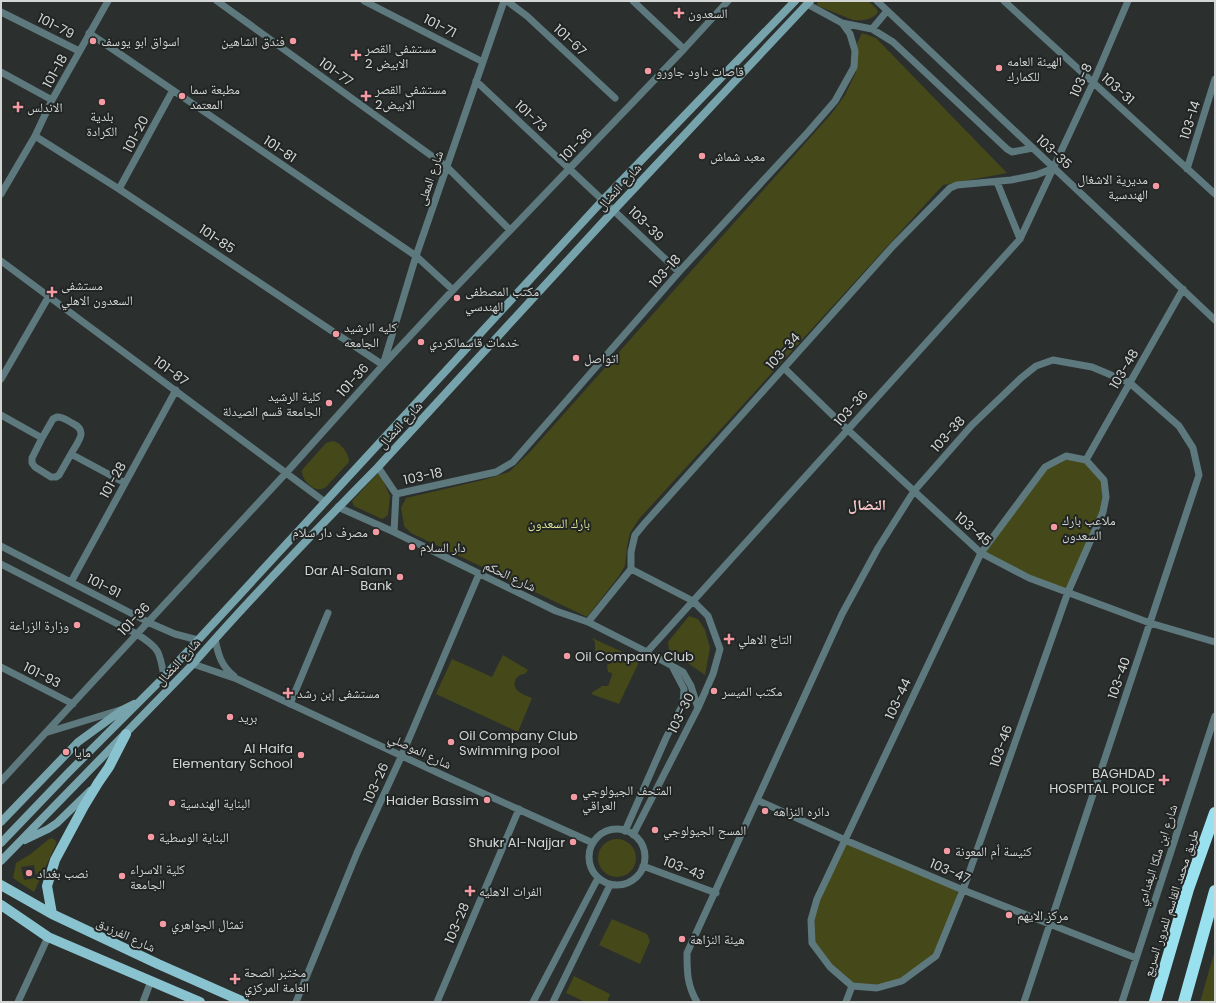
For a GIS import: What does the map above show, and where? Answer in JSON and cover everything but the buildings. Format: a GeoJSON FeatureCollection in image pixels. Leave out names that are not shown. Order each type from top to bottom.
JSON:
{"type":"FeatureCollection","features":[{"type":"Feature","properties":{"kind":"highway","name":"طريق محمد القاسم للمرور السريع"},"geometry":{"type":"LineString","coordinates":[[1155,1002],[1188,889],[1215,813]]}},
{"type":"Feature","properties":{"kind":"highway"},"geometry":{"type":"LineString","coordinates":[[1184,1002],[1215,891]]}},
{"type":"Feature","properties":{"kind":"main road","name":"شارع النضال"},"geometry":{"type":"LineString","coordinates":[[1,843],[12,830],[164,677],[603,200],[795,1]]}},
{"type":"Feature","properties":{"kind":"main road","name":"شارع النضال"},"geometry":{"type":"LineString","coordinates":[[1,861],[193,664],[338,507],[378,467],[614,210],[809,3]]}},
{"type":"Feature","properties":{"kind":"main road"},"geometry":{"type":"LineString","coordinates":[[1,822],[78,742],[122,710],[138,702]]}},
{"type":"Feature","properties":{"kind":"main road"},"geometry":{"type":"LineString","coordinates":[[52,914],[47,886],[55,860],[98,783],[109,767],[126,734]]}},
{"type":"Feature","properties":{"kind":"main road"},"geometry":{"type":"LineString","coordinates":[[20,842],[56,824],[98,783]]}},
{"type":"Feature","properties":{"kind":"main road"},"geometry":{"type":"LineString","coordinates":[[29,794],[40,803]]}},
{"type":"Feature","properties":{"kind":"main road","name":"شارع الفرزدق"},"geometry":{"type":"LineString","coordinates":[[1,884],[52,914],[158,964],[244,1002]]}},
{"type":"Feature","properties":{"kind":"main road"},"geometry":{"type":"LineString","coordinates":[[1,905],[48,937],[200,1002]]}},
{"type":"Feature","properties":{"kind":"street","name":"101-18"},"geometry":{"type":"LineString","coordinates":[[1,194],[35,136],[52,100],[108,1]]}},
{"type":"Feature","properties":{"kind":"street","name":"101-77"},"geometry":{"type":"LineString","coordinates":[[217,1],[447,167],[510,230]]}},
{"type":"Feature","properties":{"kind":"street","name":"101-71"},"geometry":{"type":"LineString","coordinates":[[364,1],[483,62]]}},
{"type":"Feature","properties":{"kind":"street","name":"شارع المعلى"},"geometry":{"type":"LineString","coordinates":[[383,365],[416,256],[505,1]]}},
{"type":"Feature","properties":{"kind":"street","name":"101-67"},"geometry":{"type":"LineString","coordinates":[[505,1],[527,16],[615,98]]}},
{"type":"Feature","properties":{"kind":"street"},"geometry":{"type":"LineString","coordinates":[[633,1],[684,49]]}},
{"type":"Feature","properties":{"kind":"street","name":"101-36"},"geometry":{"type":"LineString","coordinates":[[1,780],[286,473],[383,365],[728,1]]}},
{"type":"Feature","properties":{"kind":"street","name":"103-35"},"geometry":{"type":"LineString","coordinates":[[877,1],[1215,320]]}},
{"type":"Feature","properties":{"kind":"street","name":"103-31"},"geometry":{"type":"LineString","coordinates":[[1004,1],[1215,194]]}},
{"type":"Feature","properties":{"kind":"street","name":"103-8"},"geometry":{"type":"LineString","coordinates":[[1054,168],[1093,83],[1128,1]]}},
{"type":"Feature","properties":{"kind":"street"},"geometry":{"type":"LineString","coordinates":[[809,3],[842,23],[872,29],[892,42],[1007,149],[1012,152],[1034,148]]}},
{"type":"Feature","properties":{"kind":"street"},"geometry":{"type":"LineString","coordinates":[[872,29],[887,11]]}},
{"type":"Feature","properties":{"kind":"street","name":"101-79"},"geometry":{"type":"LineString","coordinates":[[1,12],[79,51]]}},
{"type":"Feature","properties":{"kind":"street","name":"103-18"},"geometry":{"type":"LineString","coordinates":[[396,494],[496,472],[513,462],[679,272],[803,138],[835,101],[854,67],[855,51],[850,34],[842,23]]}},
{"type":"Feature","properties":{"kind":"street","name":"101-81"},"geometry":{"type":"LineString","coordinates":[[90,33],[416,256],[453,290]]}},
{"type":"Feature","properties":{"kind":"street"},"geometry":{"type":"LineString","coordinates":[[1,72],[52,100]]}},
{"type":"Feature","properties":{"kind":"street","name":"103-14"},"geometry":{"type":"LineString","coordinates":[[1187,169],[1215,79]]}},
{"type":"Feature","properties":{"kind":"street","name":"101-73"},"geometry":{"type":"LineString","coordinates":[[476,81],[603,200]]}},
{"type":"Feature","properties":{"kind":"street","name":"101-20"},"geometry":{"type":"LineString","coordinates":[[120,188],[173,90]]}},
{"type":"Feature","properties":{"kind":"street","name":"101-85"},"geometry":{"type":"LineString","coordinates":[[35,136],[120,188],[383,365]]}},
{"type":"Feature","properties":{"kind":"street","name":"103-34"},"geometry":{"type":"LineString","coordinates":[[631,569],[631,552],[635,535],[644,524],[893,246],[950,188],[957,185],[997,182],[1036,175],[1054,168]]}},
{"type":"Feature","properties":{"kind":"street","name":"103-36"},"geometry":{"type":"LineString","coordinates":[[647,652],[1020,239],[1054,168]]}},
{"type":"Feature","properties":{"kind":"street"},"geometry":{"type":"LineString","coordinates":[[997,182],[1020,239]]}},
{"type":"Feature","properties":{"kind":"street","name":"103-39"},"geometry":{"type":"LineString","coordinates":[[603,200],[679,272]]}},
{"type":"Feature","properties":{"kind":"street","name":"101-87"},"geometry":{"type":"LineString","coordinates":[[1,261],[325,502]]}},
{"type":"Feature","properties":{"kind":"street","name":"103-48"},"geometry":{"type":"LineString","coordinates":[[1086,460],[1183,289]]}},
{"type":"Feature","properties":{"kind":"street"},"geometry":{"type":"LineString","coordinates":[[1,379],[49,296]]}},
{"type":"Feature","properties":{"kind":"street","name":"103-38"},"geometry":{"type":"LineString","coordinates":[[697,1002],[691,992],[687,974],[687,953],[716,893],[842,614],[878,548],[914,491],[972,425],[1021,378],[1036,366],[1053,360],[1092,367],[1130,383]]}},
{"type":"Feature","properties":{"kind":"street","name":"103-45"},"geometry":{"type":"LineString","coordinates":[[784,368],[848,430],[981,553],[1029,578],[1150,623],[1215,642]]}},
{"type":"Feature","properties":{"kind":"street","name":"103-40"},"geometry":{"type":"LineString","coordinates":[[1024,1002],[1199,475],[1193,448],[1179,426],[1130,383]]}},
{"type":"Feature","properties":{"kind":"street","name":"101-28"},"geometry":{"type":"LineString","coordinates":[[71,582],[176,390]]}},
{"type":"Feature","properties":{"kind":"street"},"geometry":{"type":"LineString","coordinates":[[1,415],[42,438]]}},
{"type":"Feature","properties":{"kind":"street"},"geometry":{"type":"LineString","coordinates":[[57,417],[62,417],[79,426],[81,430],[82,434],[56,478],[51,477],[35,467],[32,463],[32,458],[42,438],[53,419],[57,417]]}},
{"type":"Feature","properties":{"kind":"street"},"geometry":{"type":"LineString","coordinates":[[71,454],[125,483]]}},
{"type":"Feature","properties":{"kind":"street","name":"103-44"},"geometry":{"type":"LineString","coordinates":[[852,986],[830,967],[812,943],[811,920],[817,899],[981,553],[1045,467],[1066,456],[1086,460]]}},
{"type":"Feature","properties":{"kind":"street","name":"103-46"},"geometry":{"type":"LineString","coordinates":[[852,986],[877,988],[902,981],[936,956],[963,890],[1068,592],[1103,512],[1106,497],[1104,480],[1086,460]]}},
{"type":"Feature","properties":{"kind":"street"},"geometry":{"type":"LineString","coordinates":[[378,467],[396,494],[394,532]]}},
{"type":"Feature","properties":{"kind":"street","name":"شارع الحكم"},"geometry":{"type":"LineString","coordinates":[[338,507],[394,532],[556,611],[588,622],[683,672],[691,686],[698,708]]}},
{"type":"Feature","properties":{"kind":"street","name":"101-91"},"geometry":{"type":"LineString","coordinates":[[1,546],[148,622],[175,634],[198,640]]}},
{"type":"Feature","properties":{"kind":"street"},"geometry":{"type":"LineString","coordinates":[[1,564],[137,634],[152,644],[158,651],[161,659],[164,677]]}},
{"type":"Feature","properties":{"kind":"street"},"geometry":{"type":"LineString","coordinates":[[588,622],[631,569]]}},
{"type":"Feature","properties":{"kind":"street","name":"103-30"},"geometry":{"type":"LineString","coordinates":[[631,569],[693,601],[708,616],[720,649],[713,674],[698,708],[633,835]]}},
{"type":"Feature","properties":{"kind":"street","name":"103-26"},"geometry":{"type":"LineString","coordinates":[[296,1002],[357,853],[402,755],[479,574]]}},
{"type":"Feature","properties":{"kind":"street"},"geometry":{"type":"LineString","coordinates":[[290,704],[328,613]]}},
{"type":"Feature","properties":{"kind":"street","name":"شارع الموصلي"},"geometry":{"type":"LineString","coordinates":[[215,639],[222,663],[228,672],[237,679]]}},
{"type":"Feature","properties":{"kind":"street","name":"شارع الموصلي"},"geometry":{"type":"LineString","coordinates":[[193,664],[237,679],[593,843]]}},
{"type":"Feature","properties":{"kind":"street","name":"103-30"},"geometry":{"type":"LineString","coordinates":[[625,831],[666,738],[683,704],[684,689],[672,666]]}},
{"type":"Feature","properties":{"kind":"street","name":"101-93"},"geometry":{"type":"LineString","coordinates":[[1,667],[72,704]]}},
{"type":"Feature","properties":{"kind":"street"},"geometry":{"type":"LineString","coordinates":[[45,733],[122,710]]}},
{"type":"Feature","properties":{"kind":"street","name":"شارع ابن ملكا البغدادي"},"geometry":{"type":"LineString","coordinates":[[1122,1002],[1215,716]]}},
{"type":"Feature","properties":{"kind":"street","name":"103-47"},"geometry":{"type":"LineString","coordinates":[[757,800],[845,840],[963,890],[1136,958]]}},
{"type":"Feature","properties":{"kind":"street","name":"103-28"},"geometry":{"type":"LineString","coordinates":[[437,1002],[518,809]]}},
{"type":"Feature","properties":{"kind":"street"},"geometry":{"type":"LineString","coordinates":[[607,831],[625,831],[633,835],[639,841],[643,849],[643,866],[640,873],[627,884],[619,885],[610,885],[598,878],[591,868],[589,855],[593,843],[599,836],[607,831]]}},
{"type":"Feature","properties":{"kind":"street","name":"103-43"},"geometry":{"type":"LineString","coordinates":[[643,866],[716,893]]}},
{"type":"Feature","properties":{"kind":"street"},"geometry":{"type":"LineString","coordinates":[[533,1002],[598,878]]}},
{"type":"Feature","properties":{"kind":"street"},"geometry":{"type":"LineString","coordinates":[[553,1002],[610,885]]}},
{"type":"Feature","properties":{"kind":"street"},"geometry":{"type":"LineString","coordinates":[[18,1002],[48,937]]}},
{"type":"Feature","properties":{"kind":"street"},"geometry":{"type":"LineString","coordinates":[[143,1002],[151,981]]}},
{"type":"Feature","properties":{"kind":"street"},"geometry":{"type":"LineString","coordinates":[[846,1002],[852,986]]}},
{"type":"Feature","properties":{"kind":"green space"},"geometry":{"type":"Polygon","coordinates":[[[818,1],[868,1],[876,8],[878,12],[873,17],[867,19],[853,20],[818,6],[818,1]]]}},
{"type":"Feature","properties":{"kind":"green space","name":"بارك السعدون"},"geometry":{"type":"Polygon","coordinates":[[[862,33],[876,38],[1007,173],[943,185],[639,519],[630,533],[625,566],[587,617],[411,533],[404,526],[401,508],[406,498],[483,480],[509,472],[529,453],[832,113],[845,95],[856,72],[856,45],[862,33]]]}},
{"type":"Feature","properties":{"kind":"green space"},"geometry":{"type":"Polygon","coordinates":[[[333,441],[344,449],[348,455],[349,462],[326,487],[322,489],[314,488],[310,486],[304,478],[302,470],[326,443],[333,441]]]}},
{"type":"Feature","properties":{"kind":"green space"},"geometry":{"type":"Polygon","coordinates":[[[1066,456],[1086,460],[1104,480],[1106,497],[1068,592],[981,553],[1045,467],[1066,456]]]}},
{"type":"Feature","properties":{"kind":"green space"},"geometry":{"type":"Polygon","coordinates":[[[378,473],[381,476],[390,496],[388,515],[382,519],[354,506],[352,501],[378,473]]]}},
{"type":"Feature","properties":{"kind":"green space"},"geometry":{"type":"Polygon","coordinates":[[[689,616],[698,619],[705,630],[710,648],[705,675],[669,650],[668,642],[689,616]]]}},
{"type":"Feature","properties":{"kind":"green space"},"geometry":{"type":"Polygon","coordinates":[[[592,638],[640,660],[619,704],[591,694],[602,686],[608,686],[612,675],[612,673],[608,672],[607,665],[612,663],[612,661],[600,654],[597,657],[595,642],[592,638]]]}},
{"type":"Feature","properties":{"kind":"green space"},"geometry":{"type":"Polygon","coordinates":[[[503,655],[528,670],[525,674],[517,677],[515,682],[515,687],[517,690],[532,698],[518,732],[436,694],[452,659],[492,677],[503,655]]]}},
{"type":"Feature","properties":{"kind":"green space"},"geometry":{"type":"Polygon","coordinates":[[[52,838],[57,842],[34,892],[13,878],[16,863],[32,853],[52,838]],[[34,865],[21,867],[24,880],[36,878],[34,865]]]}},
{"type":"Feature","properties":{"kind":"green space"},"geometry":{"type":"Polygon","coordinates":[[[613,839],[621,839],[628,842],[633,847],[636,858],[633,869],[628,874],[621,877],[613,877],[606,874],[601,869],[598,862],[598,854],[601,847],[606,842],[613,839]]]}},
{"type":"Feature","properties":{"kind":"green space"},"geometry":{"type":"Polygon","coordinates":[[[845,840],[958,891],[952,916],[936,956],[902,981],[877,988],[852,986],[811,947],[817,899],[845,840]]]}},
{"type":"Feature","properties":{"kind":"green space"},"geometry":{"type":"Polygon","coordinates":[[[612,919],[647,934],[650,941],[640,964],[599,945],[612,919]]]}},
{"type":"Feature","properties":{"kind":"green space"},"geometry":{"type":"Polygon","coordinates":[[[1215,950],[1215,1002],[1200,1002],[1215,950]]]}},
{"type":"Feature","properties":{"kind":"green space"},"geometry":{"type":"Polygon","coordinates":[[[574,976],[610,994],[607,1002],[585,1002],[566,993],[574,976]]]}},
{"type":"Feature","properties":{"kind":"place","name":"السعدون"},"geometry":{"type":"Point","coordinates":[679,13]}},
{"type":"Feature","properties":{"kind":"place","name":"اسواق ابو يوسف"},"geometry":{"type":"Point","coordinates":[93,41]}},
{"type":"Feature","properties":{"kind":"place","name":"فندق الشاهين"},"geometry":{"type":"Point","coordinates":[293,41]}},
{"type":"Feature","properties":{"kind":"place","name":"مستشفى القصر الابيض 2"},"geometry":{"type":"Point","coordinates":[356,55]}},
{"type":"Feature","properties":{"kind":"place","name":"الهيئة العامه للكمارك"},"geometry":{"type":"Point","coordinates":[999,68]}},
{"type":"Feature","properties":{"kind":"place","name":"قاصات داود جاورو"},"geometry":{"type":"Point","coordinates":[648,71]}},
{"type":"Feature","properties":{"kind":"place","name":"مطبعة سما المعتمد"},"geometry":{"type":"Point","coordinates":[182,96]}},
{"type":"Feature","properties":{"kind":"place","name":"مستشفى القصر الابيض2"},"geometry":{"type":"Point","coordinates":[366,96]}},
{"type":"Feature","properties":{"kind":"place","name":"بلدية الكرادة"},"geometry":{"type":"Point","coordinates":[102,102]}},
{"type":"Feature","properties":{"kind":"place","name":"الاندلس"},"geometry":{"type":"Point","coordinates":[18,107]}},
{"type":"Feature","properties":{"kind":"place","name":"معبد شماش"},"geometry":{"type":"Point","coordinates":[702,156]}},
{"type":"Feature","properties":{"kind":"place","name":"مديرية الاشغال الهندسية"},"geometry":{"type":"Point","coordinates":[1156,186]}},
{"type":"Feature","properties":{"kind":"place","name":"مستشفى السعدون الاهلي"},"geometry":{"type":"Point","coordinates":[52,292]}},
{"type":"Feature","properties":{"kind":"place","name":"مكتب المصطفى الهندسي"},"geometry":{"type":"Point","coordinates":[457,298]}},
{"type":"Feature","properties":{"kind":"place","name":"كليه الرشيد الجامعه"},"geometry":{"type":"Point","coordinates":[336,334]}},
{"type":"Feature","properties":{"kind":"place","name":"خدمات قاسمالكردي"},"geometry":{"type":"Point","coordinates":[421,342]}},
{"type":"Feature","properties":{"kind":"place","name":"اتواصل"},"geometry":{"type":"Point","coordinates":[576,358]}},
{"type":"Feature","properties":{"kind":"place","name":"كلية الرشيد الجامعة قسم الصيدلة"},"geometry":{"type":"Point","coordinates":[329,403]}},
{"type":"Feature","properties":{"kind":"place","name":"ملاعب بارك السعدون"},"geometry":{"type":"Point","coordinates":[1054,527]}},
{"type":"Feature","properties":{"kind":"place","name":"مصرف دار سلام"},"geometry":{"type":"Point","coordinates":[376,532]}},
{"type":"Feature","properties":{"kind":"place","name":"دار السلام"},"geometry":{"type":"Point","coordinates":[412,547]}},
{"type":"Feature","properties":{"kind":"place","name":"Dar Al-Salam Bank"},"geometry":{"type":"Point","coordinates":[400,577]}},
{"type":"Feature","properties":{"kind":"place","name":"وزارة الزراعة"},"geometry":{"type":"Point","coordinates":[77,625]}},
{"type":"Feature","properties":{"kind":"place","name":"التاج الاهلي"},"geometry":{"type":"Point","coordinates":[729,639]}},
{"type":"Feature","properties":{"kind":"place","name":"Oil Company Club"},"geometry":{"type":"Point","coordinates":[567,656]}},
{"type":"Feature","properties":{"kind":"place","name":"مكتب الميسر"},"geometry":{"type":"Point","coordinates":[714,691]}},
{"type":"Feature","properties":{"kind":"place","name":"مستشفى إبن رشد"},"geometry":{"type":"Point","coordinates":[288,693]}},
{"type":"Feature","properties":{"kind":"place","name":"بريد"},"geometry":{"type":"Point","coordinates":[230,717]}},
{"type":"Feature","properties":{"kind":"place","name":"Oil Company Club Swimming pool"},"geometry":{"type":"Point","coordinates":[451,742]}},
{"type":"Feature","properties":{"kind":"place","name":"مايا"},"geometry":{"type":"Point","coordinates":[66,752]}},
{"type":"Feature","properties":{"kind":"place","name":"Al Haifa Elementary School"},"geometry":{"type":"Point","coordinates":[301,755]}},
{"type":"Feature","properties":{"kind":"place","name":"BAGHDAD HOSPITAL POLICE"},"geometry":{"type":"Point","coordinates":[1164,780]}},
{"type":"Feature","properties":{"kind":"place","name":"المتحف الجيولوجي العراقي"},"geometry":{"type":"Point","coordinates":[574,797]}},
{"type":"Feature","properties":{"kind":"place","name":"Haider Bassim"},"geometry":{"type":"Point","coordinates":[487,800]}},
{"type":"Feature","properties":{"kind":"place","name":"البناية الهندسية"},"geometry":{"type":"Point","coordinates":[172,803]}},
{"type":"Feature","properties":{"kind":"place","name":"دائره النزاهه"},"geometry":{"type":"Point","coordinates":[765,811]}},
{"type":"Feature","properties":{"kind":"place","name":"المسح الجيولوجي"},"geometry":{"type":"Point","coordinates":[655,830]}},
{"type":"Feature","properties":{"kind":"place","name":"البناية الوسطية"},"geometry":{"type":"Point","coordinates":[151,837]}},
{"type":"Feature","properties":{"kind":"place","name":"Shukr Al-Najjar"},"geometry":{"type":"Point","coordinates":[573,842]}},
{"type":"Feature","properties":{"kind":"place","name":"كنيسة أم المعونة"},"geometry":{"type":"Point","coordinates":[947,851]}},
{"type":"Feature","properties":{"kind":"place","name":"نصب بغداد"},"geometry":{"type":"Point","coordinates":[29,873]}},
{"type":"Feature","properties":{"kind":"place","name":"كلية الاسراء الجامعة"},"geometry":{"type":"Point","coordinates":[122,876]}},
{"type":"Feature","properties":{"kind":"place","name":"الفرات الاهليه"},"geometry":{"type":"Point","coordinates":[470,891]}},
{"type":"Feature","properties":{"kind":"place","name":"مركز الايهم"},"geometry":{"type":"Point","coordinates":[1009,915]}},
{"type":"Feature","properties":{"kind":"place","name":"تمثال الجواهري"},"geometry":{"type":"Point","coordinates":[163,924]}},
{"type":"Feature","properties":{"kind":"place","name":"هيئة النزاهة"},"geometry":{"type":"Point","coordinates":[682,939]}},
{"type":"Feature","properties":{"kind":"place","name":"مختبر الصحة العامة المركزي"},"geometry":{"type":"Point","coordinates":[235,979]}},
{"type":"Feature","properties":{"kind":"district","name":"النضال"},"geometry":{"type":"Point","coordinates":[867,504]}}]}
